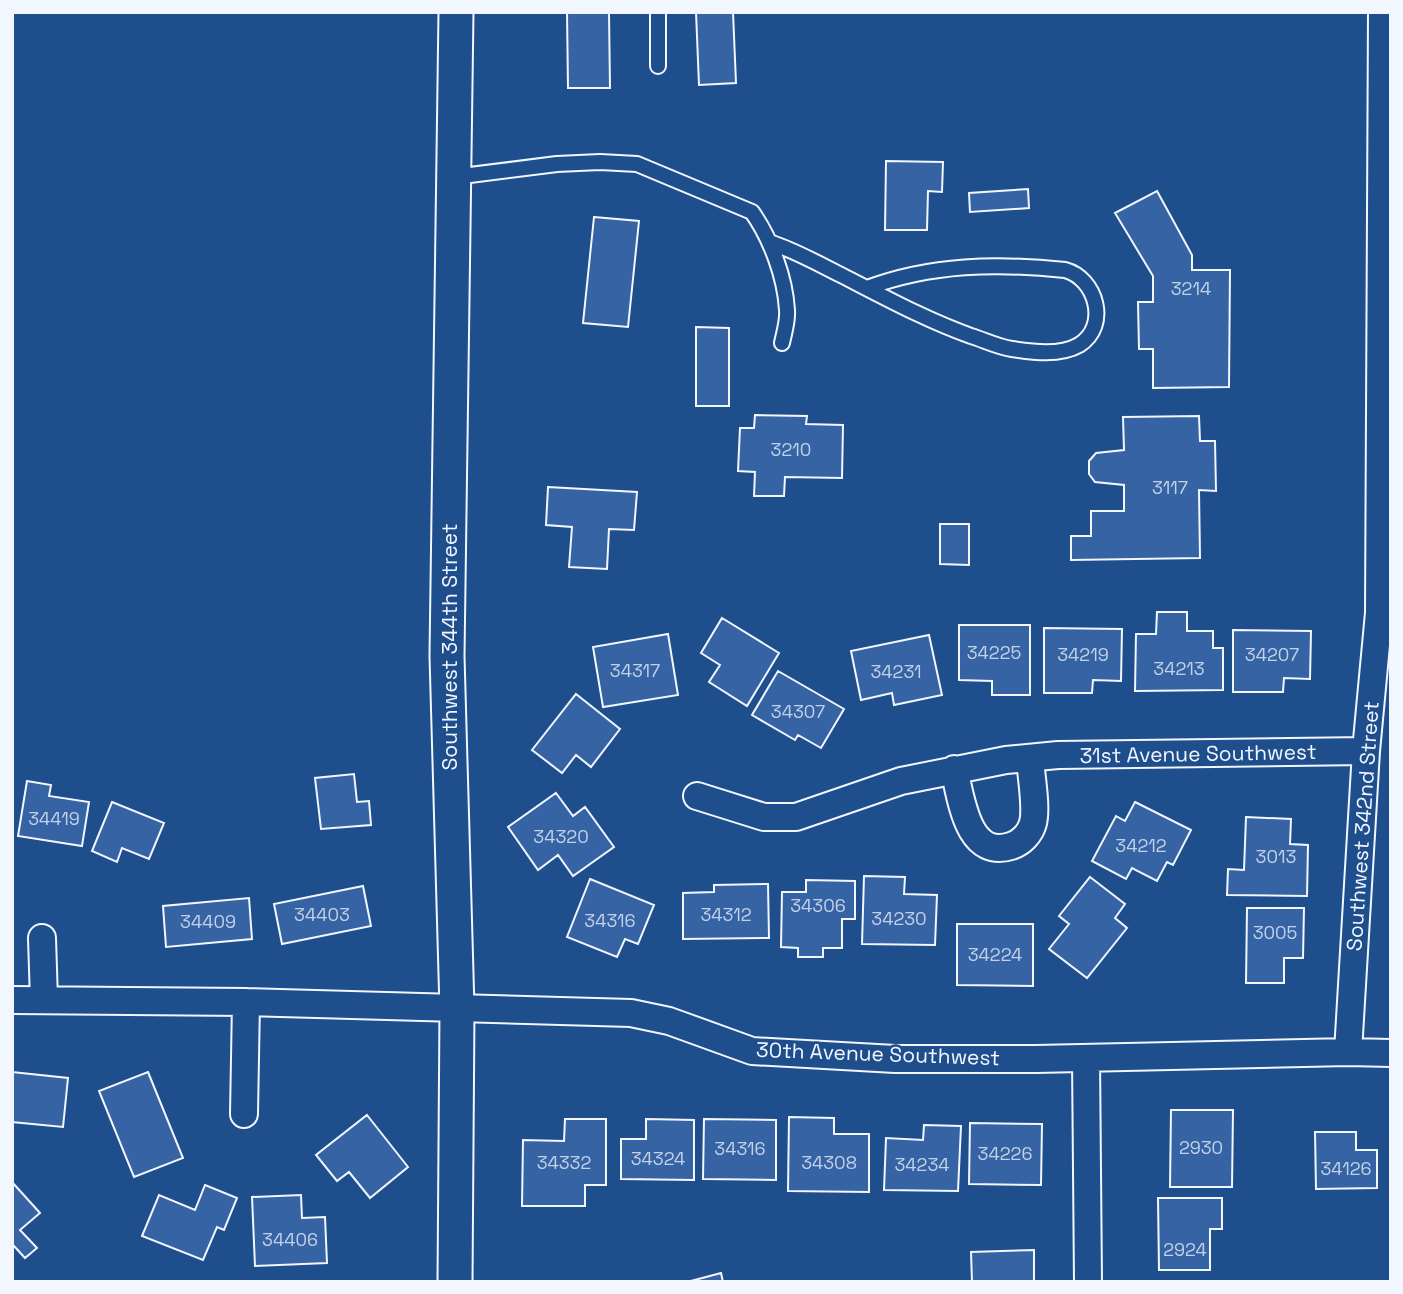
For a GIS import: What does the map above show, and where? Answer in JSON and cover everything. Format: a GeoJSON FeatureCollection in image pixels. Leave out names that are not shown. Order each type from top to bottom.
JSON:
{"type":"FeatureCollection","features":[{"type":"Feature","properties":{"kind":"street","name":"Southwest 344th Street"},"geometry":{"type":"LineString","coordinates":[[455,1282],[457,1009],[447,656],[456,12]]}},
{"type":"Feature","properties":{"kind":"street","name":"Southwest 342nd Street"},"geometry":{"type":"LineString","coordinates":[[1348,1052],[1366,751],[1379,613],[1382,12]]}},
{"type":"Feature","properties":{"kind":"street","name":"31st Avenue Southwest"},"geometry":{"type":"LineString","coordinates":[[697,796],[764,817],[796,817],[901,782],[954,769],[1030,758],[1366,751]]}},
{"type":"Feature","properties":{"kind":"street"},"geometry":{"type":"LineString","coordinates":[[954,769],[970,829],[977,839],[998,848],[1010,847],[1020,842],[1033,822],[1030,758]]}},
{"type":"Feature","properties":{"kind":"street"},"geometry":{"type":"LineString","coordinates":[[42,938],[44,1000]]}},
{"type":"Feature","properties":{"kind":"street","name":"30th Avenue Southwest"},"geometry":{"type":"LineString","coordinates":[[12,1000],[246,1002],[631,1013],[669,1021],[752,1051],[895,1059],[1391,1053]]}},
{"type":"Feature","properties":{"kind":"street"},"geometry":{"type":"LineString","coordinates":[[244,1114],[246,1002]]}},
{"type":"Feature","properties":{"kind":"street"},"geometry":{"type":"LineString","coordinates":[[1086,1058],[1088,1282]]}},
{"type":"Feature","properties":{"kind":"lane"},"geometry":{"type":"LineString","coordinates":[[658,12],[658,66]]}},
{"type":"Feature","properties":{"kind":"lane"},"geometry":{"type":"LineString","coordinates":[[454,177],[557,164],[637,164],[751,212],[769,242],[786,301],[787,313],[782,343]]}},
{"type":"Feature","properties":{"kind":"lane"},"geometry":{"type":"LineString","coordinates":[[769,242],[789,249],[867,288],[944,326],[1009,349],[1052,352],[1070,349],[1084,342],[1094,327],[1093,292],[1085,280],[1065,270],[991,267],[931,270],[867,288]]}},
{"type":"Feature","properties":{"kind":"building"},"geometry":{"type":"Polygon","coordinates":[[[567,12],[609,12],[610,88],[568,88],[567,12]]]}},
{"type":"Feature","properties":{"kind":"building"},"geometry":{"type":"Polygon","coordinates":[[[696,12],[733,12],[736,83],[699,85],[696,12]]]}},
{"type":"Feature","properties":{"kind":"building"},"geometry":{"type":"Polygon","coordinates":[[[886,161],[943,162],[942,192],[928,191],[927,230],[885,230],[886,161]]]}},
{"type":"Feature","properties":{"kind":"building"},"geometry":{"type":"Polygon","coordinates":[[[1028,189],[1029,208],[970,212],[969,193],[1028,189]]]}},
{"type":"Feature","properties":{"kind":"building"},"geometry":{"type":"Polygon","coordinates":[[[1157,191],[1192,255],[1192,270],[1230,270],[1229,387],[1153,388],[1153,349],[1139,349],[1138,302],[1153,302],[1153,276],[1115,213],[1157,191]]]}},
{"type":"Feature","properties":{"kind":"building"},"geometry":{"type":"Polygon","coordinates":[[[594,217],[639,221],[628,327],[583,323],[594,217]]]}},
{"type":"Feature","properties":{"kind":"building"},"geometry":{"type":"Polygon","coordinates":[[[696,327],[729,328],[729,406],[696,406],[696,327]]]}},
{"type":"Feature","properties":{"kind":"building"},"geometry":{"type":"Polygon","coordinates":[[[755,415],[807,416],[806,424],[843,425],[842,478],[785,477],[784,496],[754,496],[755,472],[738,471],[740,428],[754,428],[755,415]]]}},
{"type":"Feature","properties":{"kind":"building"},"geometry":{"type":"Polygon","coordinates":[[[1199,416],[1200,441],[1215,441],[1216,491],[1199,490],[1200,558],[1071,560],[1071,536],[1091,536],[1091,511],[1124,511],[1124,485],[1095,482],[1089,474],[1089,461],[1096,453],[1124,450],[1123,417],[1199,416]]]}},
{"type":"Feature","properties":{"kind":"building"},"geometry":{"type":"Polygon","coordinates":[[[548,487],[637,492],[634,530],[609,529],[607,569],[569,567],[572,527],[546,525],[548,487]]]}},
{"type":"Feature","properties":{"kind":"building"},"geometry":{"type":"Polygon","coordinates":[[[940,524],[969,524],[969,565],[940,564],[940,524]]]}},
{"type":"Feature","properties":{"kind":"building"},"geometry":{"type":"Polygon","coordinates":[[[1157,612],[1187,612],[1187,631],[1213,631],[1213,648],[1223,648],[1223,690],[1135,691],[1136,634],[1156,634],[1157,612]]]}},
{"type":"Feature","properties":{"kind":"building"},"geometry":{"type":"Polygon","coordinates":[[[722,618],[779,653],[747,706],[709,682],[720,665],[701,653],[722,618]]]}},
{"type":"Feature","properties":{"kind":"building"},"geometry":{"type":"Polygon","coordinates":[[[959,625],[1030,625],[1030,695],[992,695],[992,681],[959,680],[959,625]]]}},
{"type":"Feature","properties":{"kind":"building"},"geometry":{"type":"Polygon","coordinates":[[[1044,628],[1122,629],[1121,681],[1093,680],[1092,693],[1044,693],[1044,628]]]}},
{"type":"Feature","properties":{"kind":"building"},"geometry":{"type":"Polygon","coordinates":[[[1233,630],[1311,631],[1310,679],[1284,678],[1283,692],[1233,692],[1233,630]]]}},
{"type":"Feature","properties":{"kind":"building"},"geometry":{"type":"Polygon","coordinates":[[[668,634],[678,695],[603,707],[593,647],[668,634]]]}},
{"type":"Feature","properties":{"kind":"building"},"geometry":{"type":"Polygon","coordinates":[[[929,635],[942,695],[894,705],[892,693],[861,700],[851,651],[929,635]]]}},
{"type":"Feature","properties":{"kind":"building"},"geometry":{"type":"Polygon","coordinates":[[[778,671],[844,709],[821,748],[798,735],[795,740],[752,715],[778,671]]]}},
{"type":"Feature","properties":{"kind":"building"},"geometry":{"type":"Polygon","coordinates":[[[576,694],[620,729],[591,767],[576,755],[562,773],[532,750],[576,694]]]}},
{"type":"Feature","properties":{"kind":"building"},"geometry":{"type":"Polygon","coordinates":[[[354,774],[357,802],[369,801],[371,825],[321,829],[315,778],[354,774]]]}},
{"type":"Feature","properties":{"kind":"building"},"geometry":{"type":"Polygon","coordinates":[[[27,781],[51,785],[49,796],[89,802],[82,846],[18,836],[27,781]]]}},
{"type":"Feature","properties":{"kind":"building"},"geometry":{"type":"Polygon","coordinates":[[[556,793],[573,816],[585,807],[614,847],[573,876],[558,855],[538,870],[508,827],[556,793]]]}},
{"type":"Feature","properties":{"kind":"building"},"geometry":{"type":"Polygon","coordinates":[[[112,802],[164,823],[149,859],[122,848],[117,862],[92,851],[112,802]]]}},
{"type":"Feature","properties":{"kind":"building"},"geometry":{"type":"Polygon","coordinates":[[[1135,802],[1191,830],[1173,865],[1167,862],[1157,881],[1132,868],[1126,879],[1092,861],[1116,816],[1125,821],[1135,802]]]}},
{"type":"Feature","properties":{"kind":"building"},"geometry":{"type":"Polygon","coordinates":[[[1246,817],[1291,819],[1290,844],[1308,845],[1307,896],[1227,895],[1228,869],[1244,870],[1246,817]]]}},
{"type":"Feature","properties":{"kind":"building"},"geometry":{"type":"Polygon","coordinates":[[[864,876],[905,877],[904,894],[937,895],[935,945],[862,944],[864,876]]]}},
{"type":"Feature","properties":{"kind":"building"},"geometry":{"type":"Polygon","coordinates":[[[1090,877],[1125,904],[1115,918],[1127,928],[1087,978],[1049,949],[1069,924],[1059,916],[1090,877]]]}},
{"type":"Feature","properties":{"kind":"building"},"geometry":{"type":"Polygon","coordinates":[[[590,879],[654,905],[638,944],[625,939],[617,957],[567,937],[590,879]]]}},
{"type":"Feature","properties":{"kind":"building"},"geometry":{"type":"Polygon","coordinates":[[[806,880],[855,881],[855,919],[842,919],[842,948],[823,948],[823,957],[798,957],[798,948],[781,947],[782,892],[806,892],[806,880]]]}},
{"type":"Feature","properties":{"kind":"building"},"geometry":{"type":"Polygon","coordinates":[[[768,884],[769,938],[683,939],[683,893],[714,892],[714,885],[768,884]]]}},
{"type":"Feature","properties":{"kind":"building"},"geometry":{"type":"Polygon","coordinates":[[[363,886],[371,926],[282,944],[274,904],[363,886]]]}},
{"type":"Feature","properties":{"kind":"building"},"geometry":{"type":"Polygon","coordinates":[[[249,898],[252,939],[166,947],[163,906],[249,898]]]}},
{"type":"Feature","properties":{"kind":"building"},"geometry":{"type":"Polygon","coordinates":[[[1247,908],[1304,908],[1303,958],[1284,958],[1284,983],[1246,983],[1247,908]]]}},
{"type":"Feature","properties":{"kind":"building"},"geometry":{"type":"Polygon","coordinates":[[[957,924],[1033,924],[1033,986],[957,985],[957,924]]]}},
{"type":"Feature","properties":{"kind":"building"},"geometry":{"type":"Polygon","coordinates":[[[12,1072],[68,1078],[63,1127],[12,1122],[12,1072]]]}},
{"type":"Feature","properties":{"kind":"building"},"geometry":{"type":"Polygon","coordinates":[[[148,1072],[183,1158],[134,1177],[99,1091],[148,1072]]]}},
{"type":"Feature","properties":{"kind":"building"},"geometry":{"type":"Polygon","coordinates":[[[1171,1110],[1233,1110],[1232,1187],[1170,1187],[1171,1110]]]}},
{"type":"Feature","properties":{"kind":"building"},"geometry":{"type":"Polygon","coordinates":[[[367,1115],[408,1167],[370,1198],[349,1172],[337,1181],[316,1155],[367,1115]]]}},
{"type":"Feature","properties":{"kind":"building"},"geometry":{"type":"Polygon","coordinates":[[[789,1117],[834,1118],[834,1134],[869,1134],[869,1192],[788,1191],[789,1117]]]}},
{"type":"Feature","properties":{"kind":"building"},"geometry":{"type":"Polygon","coordinates":[[[565,1119],[606,1119],[606,1185],[585,1185],[585,1206],[522,1206],[523,1140],[564,1141],[565,1119]]]}},
{"type":"Feature","properties":{"kind":"building"},"geometry":{"type":"Polygon","coordinates":[[[646,1119],[694,1120],[694,1180],[621,1179],[621,1139],[646,1139],[646,1119]]]}},
{"type":"Feature","properties":{"kind":"building"},"geometry":{"type":"Polygon","coordinates":[[[704,1119],[776,1120],[776,1180],[703,1179],[704,1119]]]}},
{"type":"Feature","properties":{"kind":"building"},"geometry":{"type":"Polygon","coordinates":[[[970,1123],[1042,1124],[1041,1185],[969,1184],[970,1123]]]}},
{"type":"Feature","properties":{"kind":"building"},"geometry":{"type":"Polygon","coordinates":[[[924,1125],[961,1126],[958,1191],[884,1190],[886,1138],[923,1140],[924,1125]]]}},
{"type":"Feature","properties":{"kind":"building"},"geometry":{"type":"Polygon","coordinates":[[[1315,1132],[1356,1132],[1356,1150],[1377,1150],[1377,1188],[1316,1189],[1315,1132]]]}},
{"type":"Feature","properties":{"kind":"building"},"geometry":{"type":"Polygon","coordinates":[[[12,1182],[40,1213],[20,1230],[37,1248],[25,1258],[14,1246],[12,1248],[12,1182]]]}},
{"type":"Feature","properties":{"kind":"building"},"geometry":{"type":"Polygon","coordinates":[[[205,1185],[237,1198],[224,1230],[217,1227],[203,1260],[142,1236],[159,1195],[195,1210],[205,1185]]]}},
{"type":"Feature","properties":{"kind":"building"},"geometry":{"type":"Polygon","coordinates":[[[301,1195],[302,1218],[325,1217],[327,1263],[255,1266],[252,1197],[301,1195]]]}},
{"type":"Feature","properties":{"kind":"building"},"geometry":{"type":"Polygon","coordinates":[[[1158,1198],[1222,1198],[1222,1229],[1210,1229],[1210,1270],[1159,1270],[1158,1198]]]}},
{"type":"Feature","properties":{"kind":"building"},"geometry":{"type":"Polygon","coordinates":[[[1034,1250],[1034,1282],[972,1282],[971,1252],[1034,1250]]]}},
{"type":"Feature","properties":{"kind":"building"},"geometry":{"type":"Polygon","coordinates":[[[721,1273],[723,1282],[687,1282],[721,1273]]]}}]}
